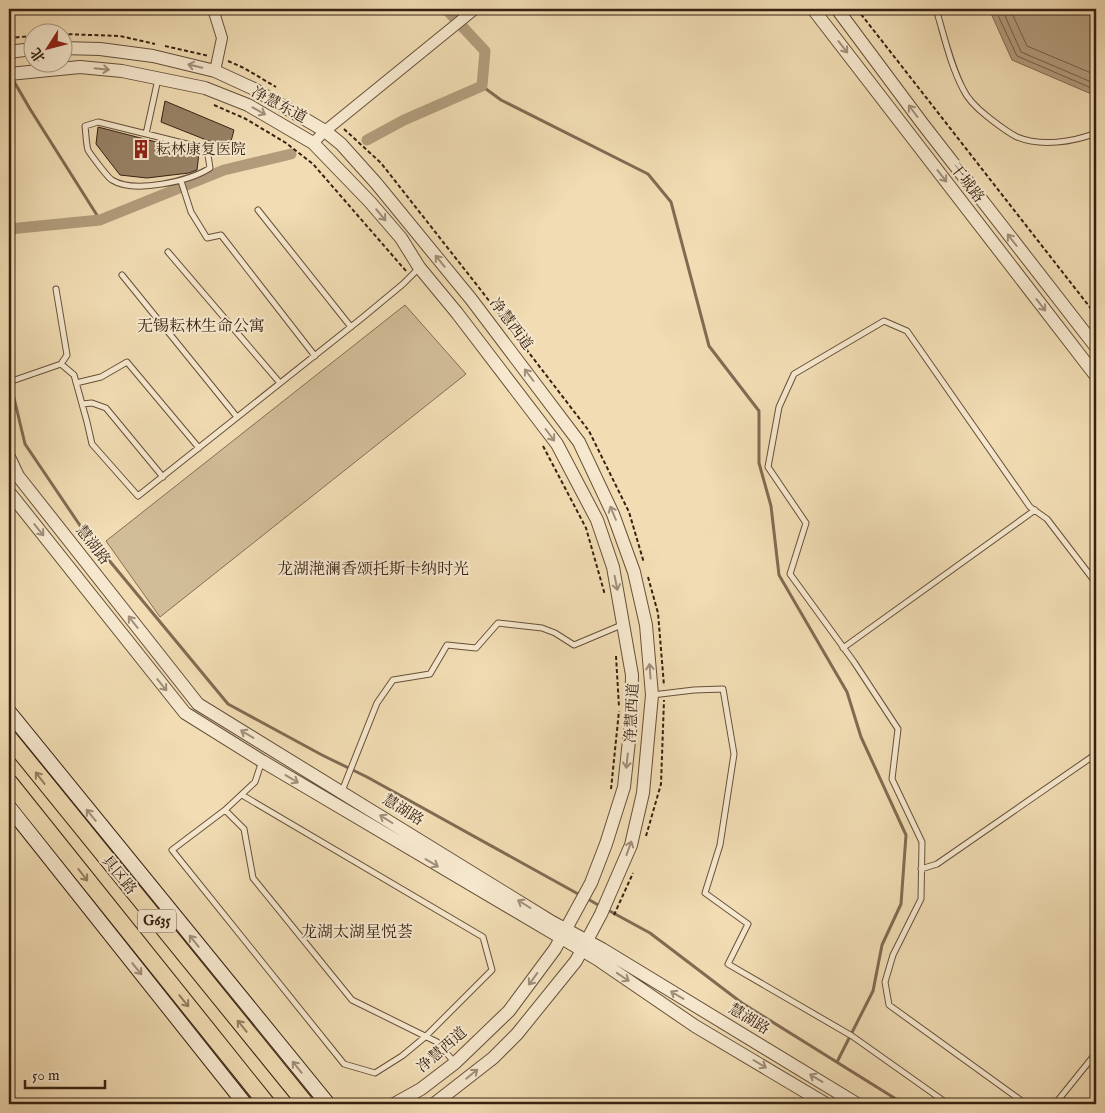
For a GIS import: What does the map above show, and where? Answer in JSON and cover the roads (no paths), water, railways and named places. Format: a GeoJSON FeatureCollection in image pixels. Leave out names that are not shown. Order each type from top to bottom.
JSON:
{"type":"FeatureCollection","features":[{"type":"Feature","properties":{"kind":"highway","name":"具区路"},"geometry":{"type":"LineString","coordinates":[[9,738],[306,1104]]}},
{"type":"Feature","properties":{"kind":"highway","name":"具区路"},"geometry":{"type":"LineString","coordinates":[[9,782],[268,1104]]}},
{"type":"Feature","properties":{"kind":"main road"},"geometry":{"type":"LineString","coordinates":[[9,712],[328,1104]]}},
{"type":"Feature","properties":{"kind":"main road"},"geometry":{"type":"LineString","coordinates":[[9,807],[245,1104]]}},
{"type":"Feature","properties":{"kind":"main road"},"geometry":{"type":"LineString","coordinates":[[109,934],[144,952]]}},
{"type":"Feature","properties":{"kind":"street"},"geometry":{"type":"LineString","coordinates":[[213,9],[222,38],[215,71]]}},
{"type":"Feature","properties":{"kind":"street"},"geometry":{"type":"LineString","coordinates":[[313,143],[325,131],[476,9]]}},
{"type":"Feature","properties":{"kind":"street","name":"干城路"},"geometry":{"type":"LineString","coordinates":[[813,9],[1096,376]]}},
{"type":"Feature","properties":{"kind":"street","name":"干城路"},"geometry":{"type":"LineString","coordinates":[[837,9],[922,123],[1096,347]]}},
{"type":"Feature","properties":{"kind":"street","name":"净慧东道"},"geometry":{"type":"LineString","coordinates":[[72,48],[100,49],[153,56],[215,71],[254,89],[325,131],[341,144],[376,183],[471,299]]}},
{"type":"Feature","properties":{"kind":"street"},"geometry":{"type":"LineString","coordinates":[[9,52],[22,51]]}},
{"type":"Feature","properties":{"kind":"street","name":"净慧东道"},"geometry":{"type":"LineString","coordinates":[[9,74],[80,67],[122,72],[205,88],[248,105],[313,143],[395,231],[415,272],[457,313]]}},
{"type":"Feature","properties":{"kind":"street","name":"净慧西道"},"geometry":{"type":"LineString","coordinates":[[434,1104],[493,1058],[517,1034],[571,968],[584,946],[606,918],[617,895],[643,793],[652,695],[646,625],[634,572],[613,514],[579,442],[471,299]]}},
{"type":"Feature","properties":{"kind":"street","name":"净慧西道"},"geometry":{"type":"LineString","coordinates":[[394,1104],[422,1089],[455,1063],[509,1011],[563,934],[591,883],[606,844],[624,787],[631,722],[632,675],[624,624],[613,567],[596,520],[551,436],[457,313]]}},
{"type":"Feature","properties":{"kind":"street","name":"慧湖路"},"geometry":{"type":"LineString","coordinates":[[9,456],[18,476],[198,704],[342,791],[563,934]]}},
{"type":"Feature","properties":{"kind":"street","name":"慧湖路"},"geometry":{"type":"LineString","coordinates":[[9,492],[185,713],[262,761],[858,1104]]}},
{"type":"Feature","properties":{"kind":"street","name":"慧湖路"},"geometry":{"type":"LineString","coordinates":[[584,946],[597,959],[695,1026],[826,1104]]}},
{"type":"Feature","properties":{"kind":"lane"},"geometry":{"type":"LineString","coordinates":[[936,9],[963,91],[979,110],[997,124],[1018,137],[1039,141],[1058,142],[1084,137],[1096,132]]}},
{"type":"Feature","properties":{"kind":"lane"},"geometry":{"type":"LineString","coordinates":[[146,134],[158,79]]}},
{"type":"Feature","properties":{"kind":"lane"},"geometry":{"type":"LineString","coordinates":[[98,122],[207,149],[210,168],[200,175],[182,182],[126,185],[112,180],[88,150],[85,126],[98,122]]}},
{"type":"Feature","properties":{"kind":"lane"},"geometry":{"type":"LineString","coordinates":[[182,182],[191,212],[207,238],[221,235],[315,356]]}},
{"type":"Feature","properties":{"kind":"lane"},"geometry":{"type":"LineString","coordinates":[[258,210],[351,327]]}},
{"type":"Feature","properties":{"kind":"lane"},"geometry":{"type":"LineString","coordinates":[[168,252],[280,383]]}},
{"type":"Feature","properties":{"kind":"lane"},"geometry":{"type":"LineString","coordinates":[[61,364],[74,376],[92,444],[138,496],[351,327],[415,272]]}},
{"type":"Feature","properties":{"kind":"lane"},"geometry":{"type":"LineString","coordinates":[[122,275],[237,417]]}},
{"type":"Feature","properties":{"kind":"lane"},"geometry":{"type":"LineString","coordinates":[[9,382],[61,364],[67,355],[56,289]]}},
{"type":"Feature","properties":{"kind":"lane"},"geometry":{"type":"LineString","coordinates":[[1026,1104],[889,1005],[884,982],[893,955],[921,899],[922,842],[892,779],[898,729],[844,648],[790,574],[806,523],[768,467],[778,407],[794,374],[884,321],[907,331],[1030,506],[1047,519],[1096,583]]}},
{"type":"Feature","properties":{"kind":"lane"},"geometry":{"type":"LineString","coordinates":[[76,383],[102,377],[127,362],[199,448]]}},
{"type":"Feature","properties":{"kind":"lane"},"geometry":{"type":"LineString","coordinates":[[82,404],[92,403],[106,408],[163,476]]}},
{"type":"Feature","properties":{"kind":"lane"},"geometry":{"type":"LineString","coordinates":[[844,648],[1035,510]]}},
{"type":"Feature","properties":{"kind":"lane"},"geometry":{"type":"LineString","coordinates":[[342,791],[376,703],[393,680],[430,674],[447,645],[476,648],[498,623],[542,628],[574,645],[624,624]]}},
{"type":"Feature","properties":{"kind":"lane"},"geometry":{"type":"LineString","coordinates":[[652,695],[723,689],[734,754],[720,845],[705,893],[748,924],[728,964],[852,1036],[948,1104]]}},
{"type":"Feature","properties":{"kind":"lane"},"geometry":{"type":"LineString","coordinates":[[921,869],[937,864],[1096,754]]}},
{"type":"Feature","properties":{"kind":"lane"},"geometry":{"type":"LineString","coordinates":[[242,794],[483,937],[492,970],[425,1037],[402,1056],[375,1073],[344,1064],[172,850],[225,810],[242,794],[255,782],[262,761]]}},
{"type":"Feature","properties":{"kind":"lane"},"geometry":{"type":"LineString","coordinates":[[225,810],[244,829],[253,878],[352,1000],[437,1042],[455,1063]]}},
{"type":"Feature","properties":{"kind":"lane"},"geometry":{"type":"LineString","coordinates":[[1055,1104],[1096,1052]]}},
{"type":"Feature","properties":{"kind":"water"},"geometry":{"type":"Polygon","coordinates":[[[989,9],[1096,9],[1096,96],[1012,60],[989,9]]]}},
{"type":"Feature","properties":{"kind":"waterway"},"geometry":{"type":"LineString","coordinates":[[367,140],[404,120],[482,86],[485,51],[446,9]]}},
{"type":"Feature","properties":{"kind":"waterway"},"geometry":{"type":"LineString","coordinates":[[12,78],[100,220]]}},
{"type":"Feature","properties":{"kind":"waterway"},"geometry":{"type":"LineString","coordinates":[[482,86],[501,100],[648,174],[671,202],[709,346],[759,411],[759,463],[771,506],[779,575],[847,692],[861,737],[906,835],[901,904],[882,945],[873,991],[837,1062]]}},
{"type":"Feature","properties":{"kind":"waterway"},"geometry":{"type":"LineString","coordinates":[[9,229],[100,220],[224,170],[291,154]]}},
{"type":"Feature","properties":{"kind":"waterway"},"geometry":{"type":"LineString","coordinates":[[9,377],[25,444],[79,524],[228,704],[367,777],[580,895]]}},
{"type":"Feature","properties":{"kind":"waterway"},"geometry":{"type":"LineString","coordinates":[[586,898],[600,906]]}},
{"type":"Feature","properties":{"kind":"waterway"},"geometry":{"type":"LineString","coordinates":[[606,909],[650,933],[742,1003],[904,1104]]}},
{"type":"Feature","properties":{"kind":"place","name":"耘林康复医院"},"geometry":{"type":"Point","coordinates":[141,149]}},
{"type":"Feature","properties":{"kind":"district","name":"无锡耘林生命公寓"},"geometry":{"type":"Point","coordinates":[201,327]}},
{"type":"Feature","properties":{"kind":"district","name":"龙湖滟澜香颂托斯卡纳时光"},"geometry":{"type":"Point","coordinates":[373,570]}},
{"type":"Feature","properties":{"kind":"district","name":"龙湖太湖星悦荟"},"geometry":{"type":"Point","coordinates":[357,933]}}]}
